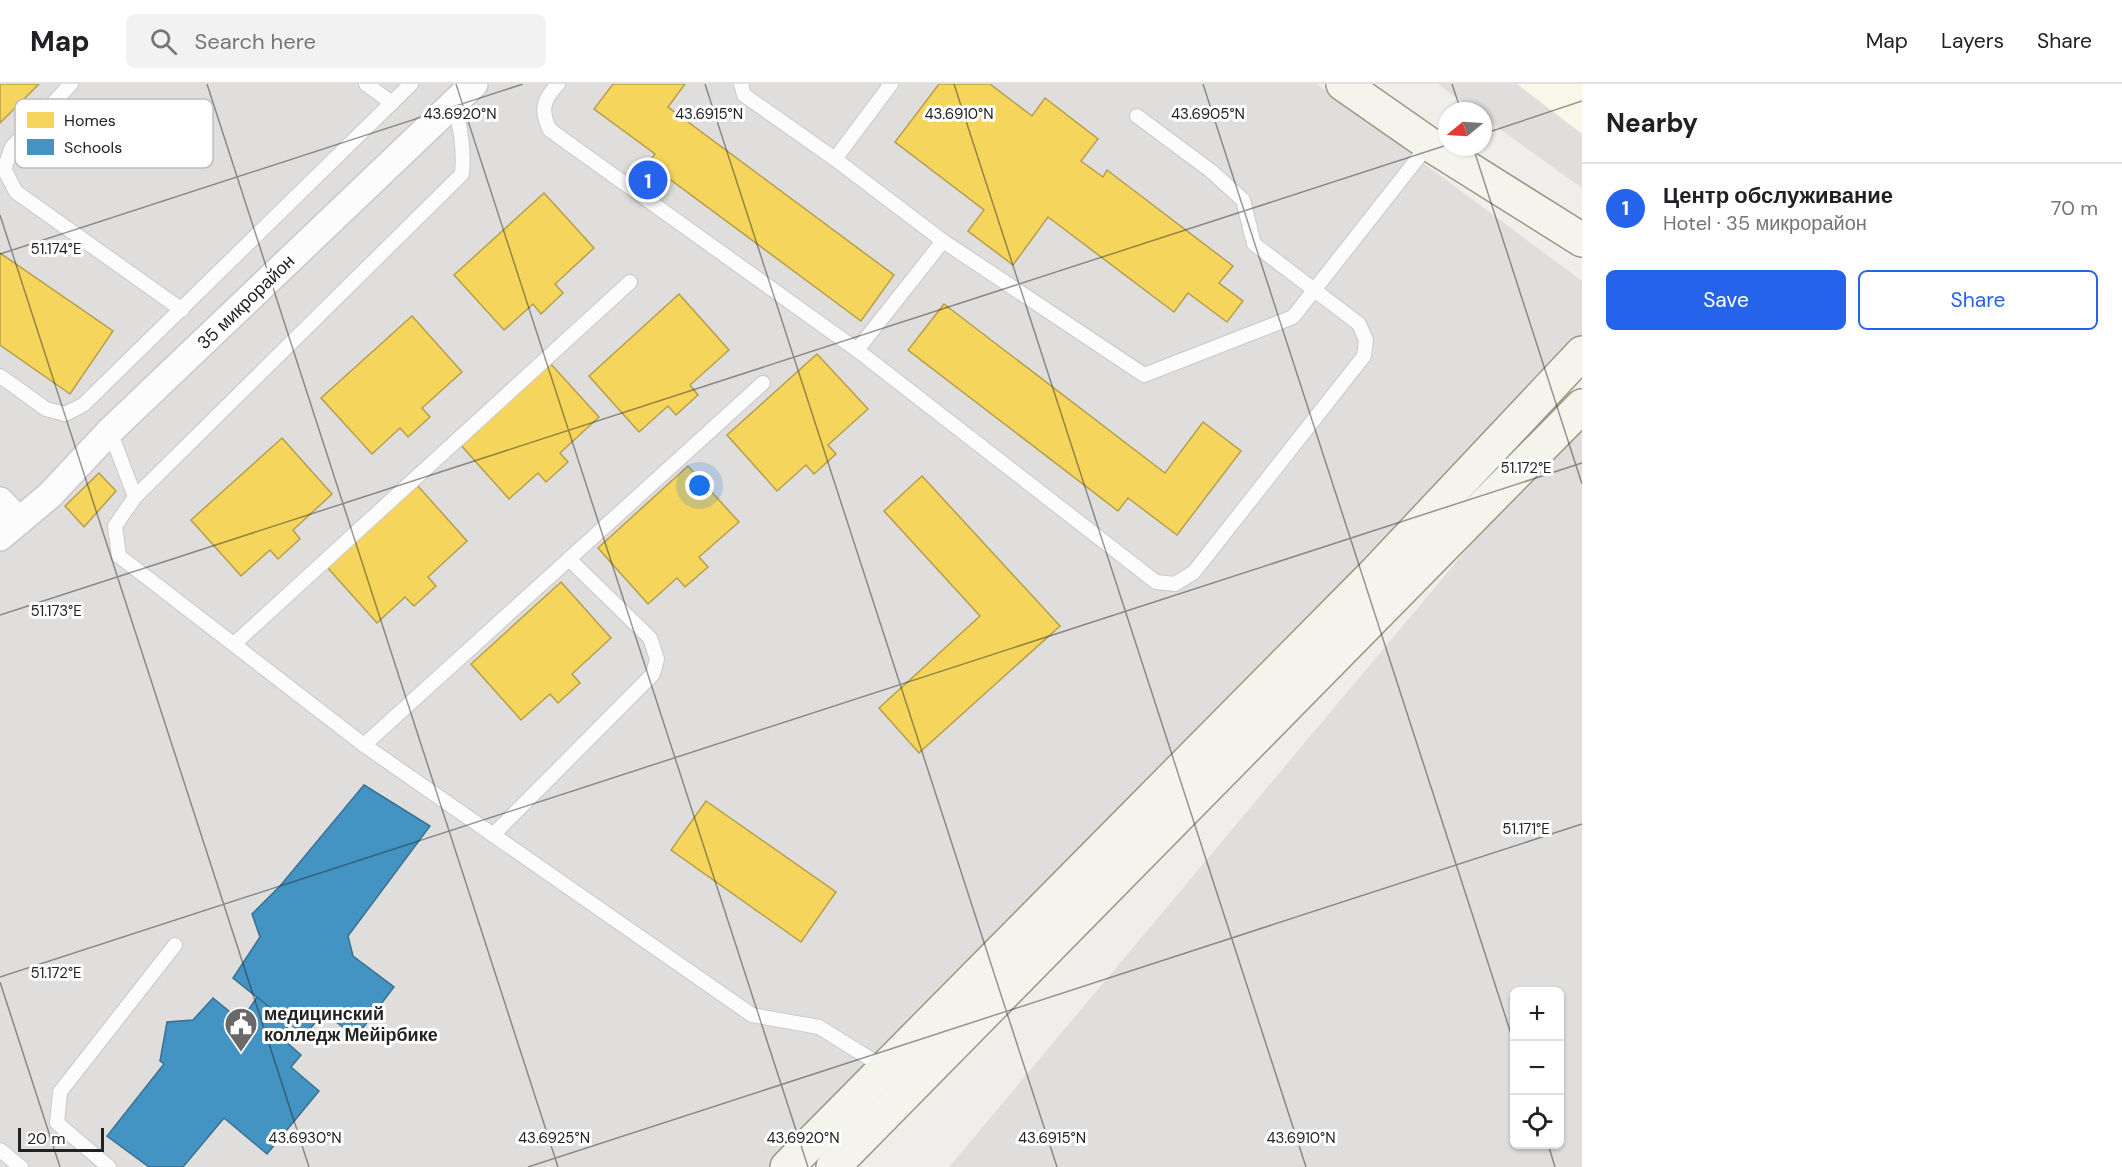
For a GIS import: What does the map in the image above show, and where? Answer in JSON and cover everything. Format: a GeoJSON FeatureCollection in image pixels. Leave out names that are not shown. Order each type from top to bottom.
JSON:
{"type":"FeatureCollection","features":[{"type":"Feature","properties":{"kind":"main road"},"geometry":{"type":"LineString","coordinates":[[1343,84],[1429,144],[1582,240]]}},
{"type":"Feature","properties":{"kind":"main road"},"geometry":{"type":"LineString","coordinates":[[833,1167],[897,1078],[1582,353]]}},
{"type":"Feature","properties":{"kind":"main road"},"geometry":{"type":"LineString","coordinates":[[787,1167],[897,1078],[1406,588],[1582,406]]}},
{"type":"Feature","properties":{"kind":"street","name":"35 микрорайон"},"geometry":{"type":"LineString","coordinates":[[0,501],[9,529],[50,495],[110,431],[474,84]]}},
{"type":"Feature","properties":{"kind":"lane"},"geometry":{"type":"LineString","coordinates":[[58,99],[72,84]]}},
{"type":"Feature","properties":{"kind":"lane"},"geometry":{"type":"LineString","coordinates":[[366,84],[392,103]]}},
{"type":"Feature","properties":{"kind":"lane"},"geometry":{"type":"LineString","coordinates":[[0,376],[46,410],[65,414],[83,405],[411,84]]}},
{"type":"Feature","properties":{"kind":"lane"},"geometry":{"type":"LineString","coordinates":[[558,84],[546,96],[542,114],[550,130],[856,350],[1156,582],[1175,584],[1194,572],[1364,356],[1366,340],[1359,324],[1254,244],[1243,200],[1211,171],[1137,116]]}},
{"type":"Feature","properties":{"kind":"lane"},"geometry":{"type":"LineString","coordinates":[[741,84],[744,95],[835,159],[943,241],[1144,375],[1293,316],[1429,144]]}},
{"type":"Feature","properties":{"kind":"lane"},"geometry":{"type":"LineString","coordinates":[[835,159],[891,84]]}},
{"type":"Feature","properties":{"kind":"lane"},"geometry":{"type":"LineString","coordinates":[[453,105],[460,124],[464,154],[462,174],[135,497],[115,526],[119,556],[364,746],[752,1015],[819,1027],[897,1078]]}},
{"type":"Feature","properties":{"kind":"lane"},"geometry":{"type":"LineString","coordinates":[[15,144],[4,169],[16,192],[182,310]]}},
{"type":"Feature","properties":{"kind":"lane"},"geometry":{"type":"LineString","coordinates":[[856,350],[943,241]]}},
{"type":"Feature","properties":{"kind":"lane"},"geometry":{"type":"LineString","coordinates":[[234,644],[630,282]]}},
{"type":"Feature","properties":{"kind":"lane"},"geometry":{"type":"LineString","coordinates":[[364,746],[762,383]]}},
{"type":"Feature","properties":{"kind":"lane"},"geometry":{"type":"LineString","coordinates":[[110,431],[135,497]]}},
{"type":"Feature","properties":{"kind":"lane"},"geometry":{"type":"LineString","coordinates":[[493,835],[653,674],[657,659],[650,638],[569,559]]}},
{"type":"Feature","properties":{"kind":"lane"},"geometry":{"type":"LineString","coordinates":[[110,1167],[57,1123],[60,1092],[175,945]]}},
{"type":"Feature","properties":{"kind":"lane"},"geometry":{"type":"LineString","coordinates":[[0,1150],[21,1167]]}},
{"type":"Feature","properties":{"kind":"shaded area"},"geometry":{"type":"Polygon","coordinates":[[[0,84],[1317,84],[1582,281],[1582,354],[779,1167],[0,1167],[0,84]]]}},
{"type":"Feature","properties":{"kind":"shaded area"},"geometry":{"type":"Polygon","coordinates":[[[1438,84],[1582,84],[1582,188],[1492,123],[1492,102],[1463,102],[1438,84]]]}},
{"type":"Feature","properties":{"kind":"shaded area"},"geometry":{"type":"Polygon","coordinates":[[[1517,84],[1582,84],[1582,134],[1517,84]]]}},
{"type":"Feature","properties":{"kind":"shaded area"},"geometry":{"type":"Polygon","coordinates":[[[1582,412],[1582,1167],[949,1167],[1582,412]]]}},
{"type":"Feature","properties":{"kind":"building: Homes"},"geometry":{"type":"Polygon","coordinates":[[[0,84],[39,84],[24,99],[15,99],[15,108],[0,123],[0,84]]]}},
{"type":"Feature","properties":{"kind":"building: Homes"},"geometry":{"type":"Polygon","coordinates":[[[613,84],[685,84],[668,107],[894,275],[861,321],[648,163],[655,154],[594,109],[613,84]]]}},
{"type":"Feature","properties":{"kind":"building: Homes"},"geometry":{"type":"Polygon","coordinates":[[[939,84],[990,84],[1032,116],[1045,98],[1098,139],[1081,161],[1103,177],[1107,170],[1233,266],[1219,283],[1243,301],[1227,322],[1188,293],[1174,312],[1048,217],[1013,265],[968,231],[984,210],[895,142],[939,84]]]}},
{"type":"Feature","properties":{"kind":"building: Homes"},"geometry":{"type":"Polygon","coordinates":[[[544,193],[594,248],[555,284],[563,293],[541,314],[533,304],[504,330],[454,275],[544,193]]]}},
{"type":"Feature","properties":{"kind":"building: Homes"},"geometry":{"type":"Polygon","coordinates":[[[0,253],[113,331],[70,394],[0,345],[0,253]]]}},
{"type":"Feature","properties":{"kind":"building: Homes"},"geometry":{"type":"Polygon","coordinates":[[[679,294],[729,350],[690,385],[698,395],[676,415],[668,406],[639,432],[589,376],[679,294]]]}},
{"type":"Feature","properties":{"kind":"building: Homes"},"geometry":{"type":"Polygon","coordinates":[[[944,304],[1165,473],[1203,422],[1241,451],[1177,535],[1128,498],[1118,511],[908,350],[944,304]]]}},
{"type":"Feature","properties":{"kind":"building: Homes"},"geometry":{"type":"Polygon","coordinates":[[[412,316],[462,372],[422,408],[430,417],[408,437],[400,428],[372,454],[321,398],[412,316]]]}},
{"type":"Feature","properties":{"kind":"building: Homes"},"geometry":{"type":"Polygon","coordinates":[[[817,354],[868,409],[828,445],[836,454],[814,474],[806,465],[777,491],[727,435],[817,354]]]}},
{"type":"Feature","properties":{"kind":"building: Homes"},"geometry":{"type":"Polygon","coordinates":[[[549,362],[599,417],[560,453],[568,462],[546,482],[538,473],[509,499],[459,443],[549,362]]]}},
{"type":"Feature","properties":{"kind":"building: Homes"},"geometry":{"type":"Polygon","coordinates":[[[282,438],[332,494],[293,530],[300,539],[278,559],[270,550],[241,576],[191,520],[282,438]]]}},
{"type":"Feature","properties":{"kind":"building: Homes"},"geometry":{"type":"Polygon","coordinates":[[[688,466],[739,522],[699,557],[708,567],[685,587],[677,578],[648,604],[598,548],[688,466]]]}},
{"type":"Feature","properties":{"kind":"building: Homes"},"geometry":{"type":"Polygon","coordinates":[[[99,473],[116,491],[84,527],[65,506],[99,473]]]}},
{"type":"Feature","properties":{"kind":"building: Homes"},"geometry":{"type":"Polygon","coordinates":[[[922,476],[1060,626],[919,753],[879,708],[980,616],[884,511],[922,476]]]}},
{"type":"Feature","properties":{"kind":"building: Homes"},"geometry":{"type":"Polygon","coordinates":[[[417,485],[467,541],[428,577],[436,586],[414,606],[405,597],[377,623],[327,567],[417,485]]]}},
{"type":"Feature","properties":{"kind":"building: Homes"},"geometry":{"type":"Polygon","coordinates":[[[561,582],[611,638],[572,674],[580,683],[558,703],[550,694],[521,720],[471,664],[561,582]]]}},
{"type":"Feature","properties":{"kind":"building: Homes"},"geometry":{"type":"Polygon","coordinates":[[[706,801],[836,892],[801,942],[671,850],[706,801]]]}},
{"type":"Feature","properties":{"kind":"building: Schools"},"geometry":{"type":"Polygon","coordinates":[[[364,785],[430,826],[348,936],[353,956],[394,987],[356,1037],[323,1012],[305,1036],[233,978],[260,937],[252,914],[280,886],[364,785]]]}},
{"type":"Feature","properties":{"kind":"building: Schools"},"geometry":{"type":"Polygon","coordinates":[[[257,997],[289,1023],[283,1039],[301,1055],[291,1067],[319,1091],[267,1154],[224,1118],[183,1167],[149,1167],[107,1136],[164,1064],[160,1061],[167,1022],[193,1020],[213,998],[241,1021],[257,997]]]}},
{"type":"Feature","properties":{"kind":"place","name":"Центр обслуживание"},"geometry":{"type":"Point","coordinates":[648,180]}},
{"type":"Feature","properties":{"kind":"place","name":"медицинский колледж Мейірбике"},"geometry":{"type":"Point","coordinates":[241,1053]}}]}
